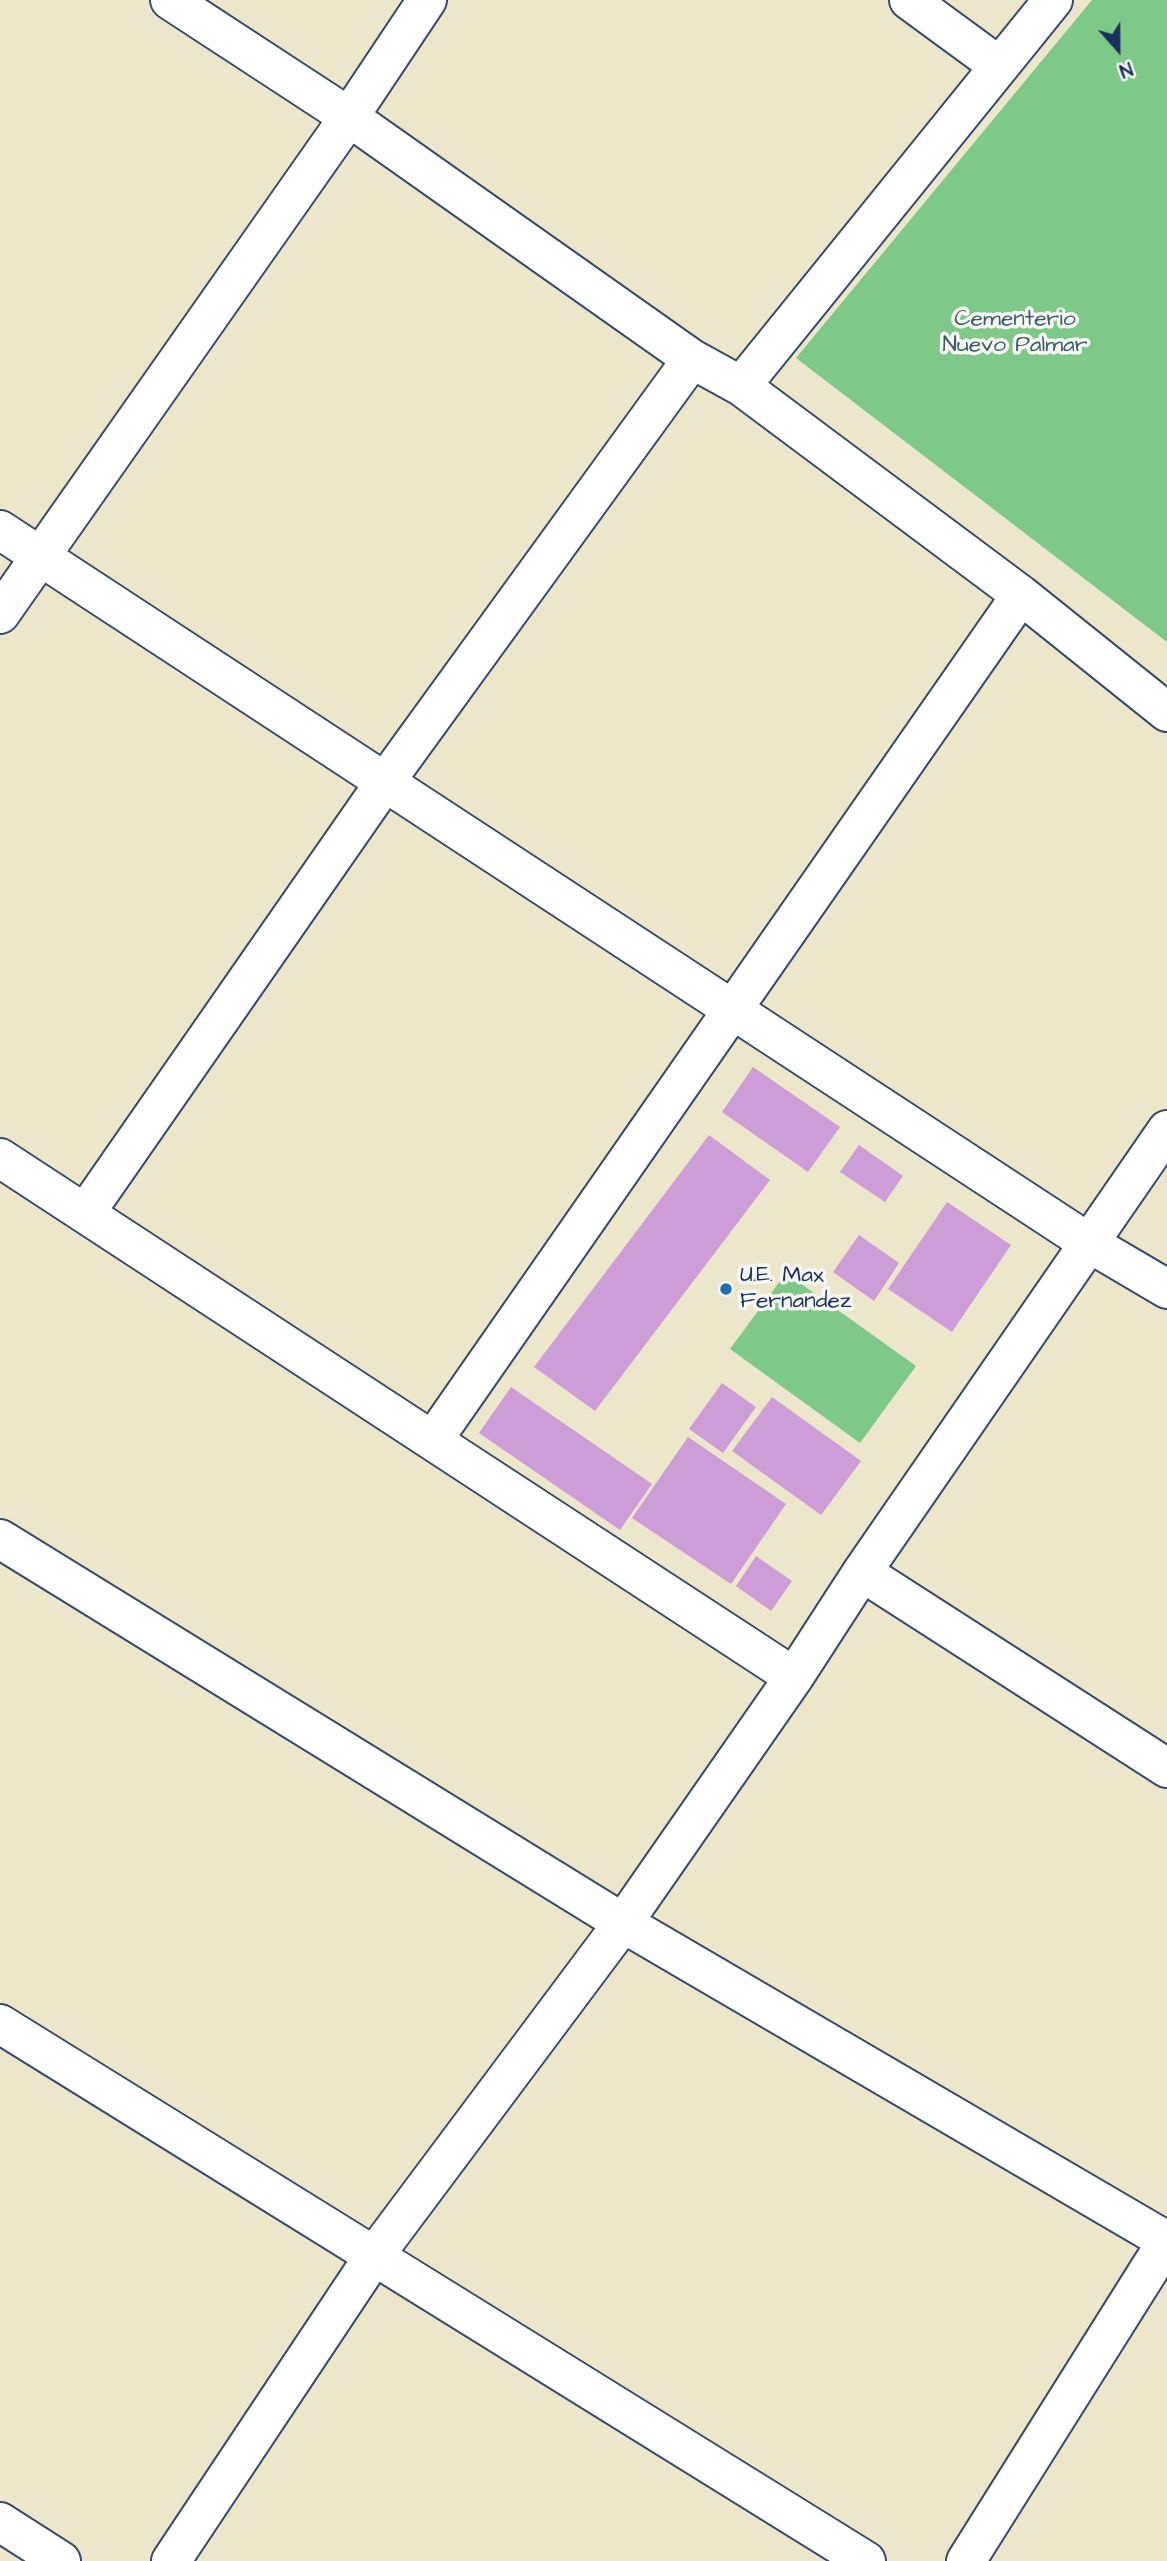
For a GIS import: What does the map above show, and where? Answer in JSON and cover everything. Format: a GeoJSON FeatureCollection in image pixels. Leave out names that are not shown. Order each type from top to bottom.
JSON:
{"type":"FeatureCollection","features":[{"type":"Feature","properties":{"kind":"street"},"geometry":{"type":"LineString","coordinates":[[170,0],[349,117],[692,359],[741,386],[1021,595],[1167,712]]}},
{"type":"Feature","properties":{"kind":"street"},"geometry":{"type":"LineString","coordinates":[[0,614],[349,117],[427,0]]}},
{"type":"Feature","properties":{"kind":"street"},"geometry":{"type":"LineString","coordinates":[[909,0],[999,66]]}},
{"type":"Feature","properties":{"kind":"street"},"geometry":{"type":"LineString","coordinates":[[741,386],[1053,0]]}},
{"type":"Feature","properties":{"kind":"street"},"geometry":{"type":"LineString","coordinates":[[86,1212],[385,782],[692,359]]}},
{"type":"Feature","properties":{"kind":"street"},"geometry":{"type":"LineString","coordinates":[[0,530],[1089,1243],[1167,1289]]}},
{"type":"Feature","properties":{"kind":"street"},"geometry":{"type":"LineString","coordinates":[[433,1440],[1021,595]]}},
{"type":"Feature","properties":{"kind":"street"},"geometry":{"type":"LineString","coordinates":[[171,2561],[374,2256],[623,1923],[1167,1130]]}},
{"type":"Feature","properties":{"kind":"street"},"geometry":{"type":"LineString","coordinates":[[0,1158],[794,1677]]}},
{"type":"Feature","properties":{"kind":"street"},"geometry":{"type":"LineString","coordinates":[[0,1539],[623,1923],[1167,2241],[966,2561]]}},
{"type":"Feature","properties":{"kind":"street"},"geometry":{"type":"LineString","coordinates":[[862,1572],[1167,1768]]}},
{"type":"Feature","properties":{"kind":"street"},"geometry":{"type":"LineString","coordinates":[[0,2024],[866,2561]]}},
{"type":"Feature","properties":{"kind":"street"},"geometry":{"type":"LineString","coordinates":[[0,2522],[61,2561]]}},
{"type":"Feature","properties":{"kind":"green space","name":"Cementerio Nuevo Palmar"},"geometry":{"type":"Polygon","coordinates":[[[1092,0],[1167,0],[1167,642],[796,358],[1092,0]]]}},
{"type":"Feature","properties":{"kind":"green space"},"geometry":{"type":"Polygon","coordinates":[[[786,1273],[916,1366],[860,1443],[730,1349],[786,1273]]]}},
{"type":"Feature","properties":{"kind":"building"},"geometry":{"type":"Polygon","coordinates":[[[753,1067],[840,1127],[808,1172],[722,1112],[753,1067]]]}},
{"type":"Feature","properties":{"kind":"building"},"geometry":{"type":"Polygon","coordinates":[[[709,1135],[770,1180],[595,1411],[534,1367],[709,1135]]]}},
{"type":"Feature","properties":{"kind":"building"},"geometry":{"type":"Polygon","coordinates":[[[859,1145],[903,1176],[885,1202],[840,1172],[859,1145]]]}},
{"type":"Feature","properties":{"kind":"building"},"geometry":{"type":"Polygon","coordinates":[[[947,1202],[1011,1245],[952,1332],[888,1289],[947,1202]]]}},
{"type":"Feature","properties":{"kind":"building"},"geometry":{"type":"Polygon","coordinates":[[[859,1235],[899,1263],[874,1301],[833,1272],[859,1235]]]}},
{"type":"Feature","properties":{"kind":"building"},"geometry":{"type":"Polygon","coordinates":[[[722,1383],[756,1407],[723,1453],[689,1429],[722,1383]]]}},
{"type":"Feature","properties":{"kind":"building"},"geometry":{"type":"Polygon","coordinates":[[[511,1387],[652,1484],[620,1530],[479,1433],[511,1387]]]}},
{"type":"Feature","properties":{"kind":"building"},"geometry":{"type":"Polygon","coordinates":[[[772,1397],[861,1461],[821,1515],[732,1451],[772,1397]]]}},
{"type":"Feature","properties":{"kind":"building"},"geometry":{"type":"Polygon","coordinates":[[[688,1437],[786,1504],[731,1584],[632,1518],[688,1437]]]}},
{"type":"Feature","properties":{"kind":"building"},"geometry":{"type":"Polygon","coordinates":[[[756,1556],[792,1581],[771,1611],[736,1586],[756,1556]]]}},
{"type":"Feature","properties":{"kind":"place","name":"U.E. Max Fernandez"},"geometry":{"type":"Point","coordinates":[726,1289]}}]}
